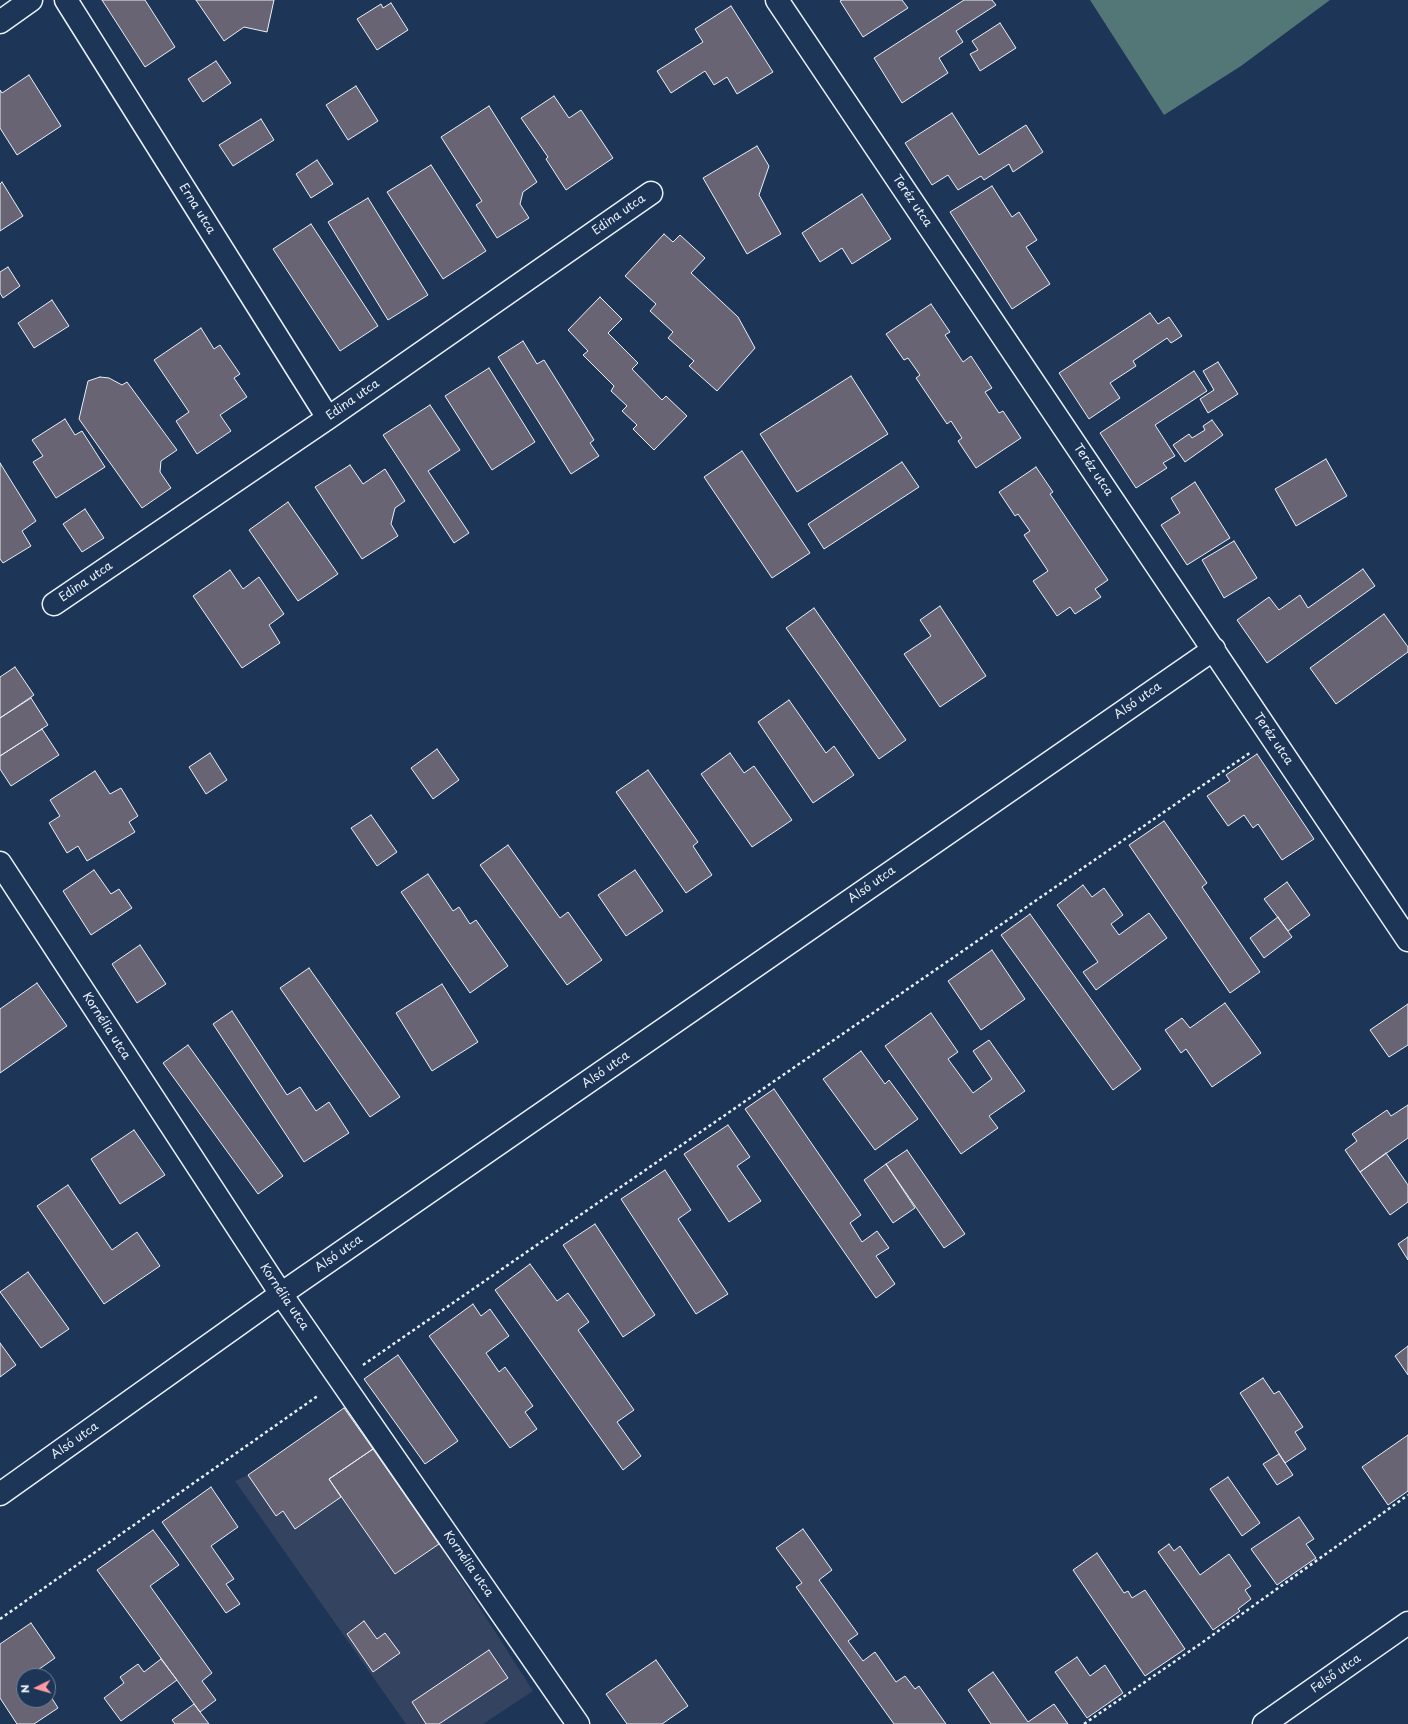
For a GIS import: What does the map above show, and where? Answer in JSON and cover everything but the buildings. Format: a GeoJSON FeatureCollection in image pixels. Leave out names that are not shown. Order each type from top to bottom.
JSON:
{"type":"FeatureCollection","features":[{"type":"Feature","properties":{"kind":"street"},"geometry":{"type":"LineString","coordinates":[[0,22],[31,0]]}},
{"type":"Feature","properties":{"kind":"street","name":"Erna utca"},"geometry":{"type":"LineString","coordinates":[[66,0],[328,418]]}},
{"type":"Feature","properties":{"kind":"street","name":"Teréz utca"},"geometry":{"type":"LineString","coordinates":[[777,0],[1408,940]]}},
{"type":"Feature","properties":{"kind":"street","name":"Edina utca"},"geometry":{"type":"LineString","coordinates":[[54,604],[328,418],[651,193]]}},
{"type":"Feature","properties":{"kind":"street","name":"Alsó utca"},"geometry":{"type":"LineString","coordinates":[[0,1494],[282,1294],[1214,649]]}},
{"type":"Feature","properties":{"kind":"street","name":"Kornélia utca"},"geometry":{"type":"LineString","coordinates":[[0,863],[282,1294],[578,1724]]}},
{"type":"Feature","properties":{"kind":"street","name":"Felső utca"},"geometry":{"type":"LineString","coordinates":[[1264,1724],[1408,1623]]}},
{"type":"Feature","properties":{"kind":"path"},"geometry":{"type":"LineString","coordinates":[[0,1619],[341,1380],[1272,738]]}},
{"type":"Feature","properties":{"kind":"path"},"geometry":{"type":"LineString","coordinates":[[1084,1724],[1209,1638],[1408,1495]]}},
{"type":"Feature","properties":{"kind":"shaded area"},"geometry":{"type":"Polygon","coordinates":[[[344,1408],[439,1544],[533,1691],[483,1724],[406,1724],[235,1481],[248,1475],[344,1408]]]}},
{"type":"Feature","properties":{"kind":"green space"},"geometry":{"type":"Polygon","coordinates":[[[1090,0],[1330,0],[1241,66],[1164,115],[1090,0]]]}}]}
